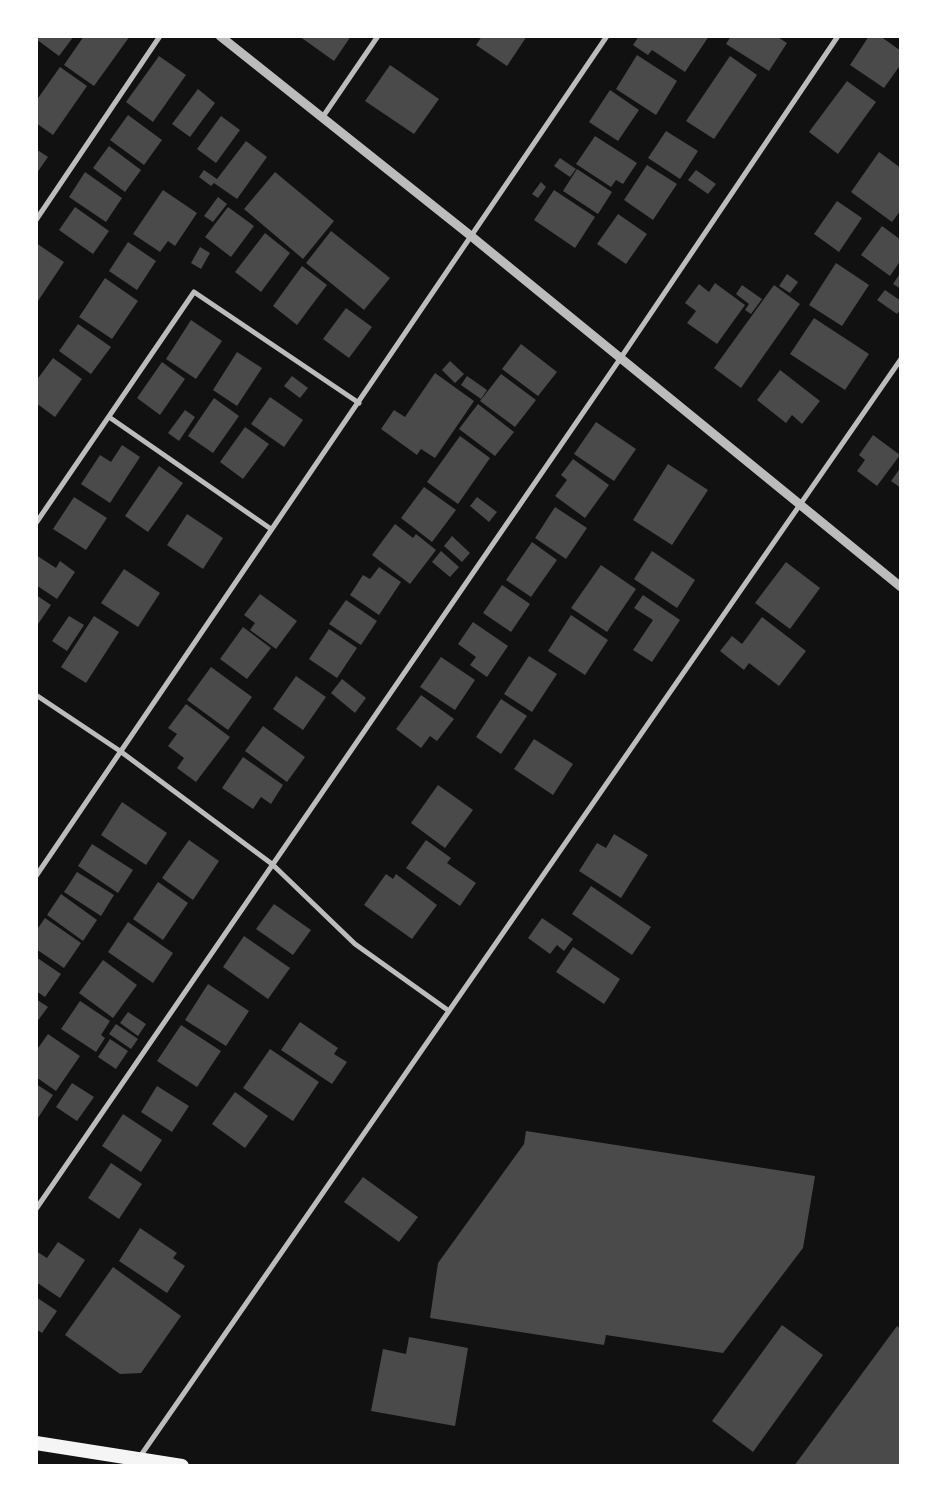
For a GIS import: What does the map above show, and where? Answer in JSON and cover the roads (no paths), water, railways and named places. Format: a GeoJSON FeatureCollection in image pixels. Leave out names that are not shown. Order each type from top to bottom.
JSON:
{"type":"FeatureCollection","features":[{"type":"Feature","properties":{"kind":"highway"},"geometry":{"type":"LineString","coordinates":[[36,1443],[138,1462],[182,1466]]}},
{"type":"Feature","properties":{"kind":"street"},"geometry":{"type":"LineString","coordinates":[[36,220],[160,36]]}},
{"type":"Feature","properties":{"kind":"street"},"geometry":{"type":"LineString","coordinates":[[220,36],[471,236],[901,587]]}},
{"type":"Feature","properties":{"kind":"street"},"geometry":{"type":"LineString","coordinates":[[322,118],[378,36]]}},
{"type":"Feature","properties":{"kind":"street"},"geometry":{"type":"LineString","coordinates":[[36,876],[607,36]]}},
{"type":"Feature","properties":{"kind":"street"},"geometry":{"type":"LineString","coordinates":[[36,1208],[620,359],[838,36]]}},
{"type":"Feature","properties":{"kind":"street"},"geometry":{"type":"LineString","coordinates":[[36,523],[194,292],[358,403]]}},
{"type":"Feature","properties":{"kind":"street"},"geometry":{"type":"LineString","coordinates":[[138,1462],[901,359]]}},
{"type":"Feature","properties":{"kind":"street"},"geometry":{"type":"LineString","coordinates":[[109,417],[272,529]]}},
{"type":"Feature","properties":{"kind":"street"},"geometry":{"type":"LineString","coordinates":[[36,695],[120,751],[272,864],[355,944],[449,1011]]}}]}
